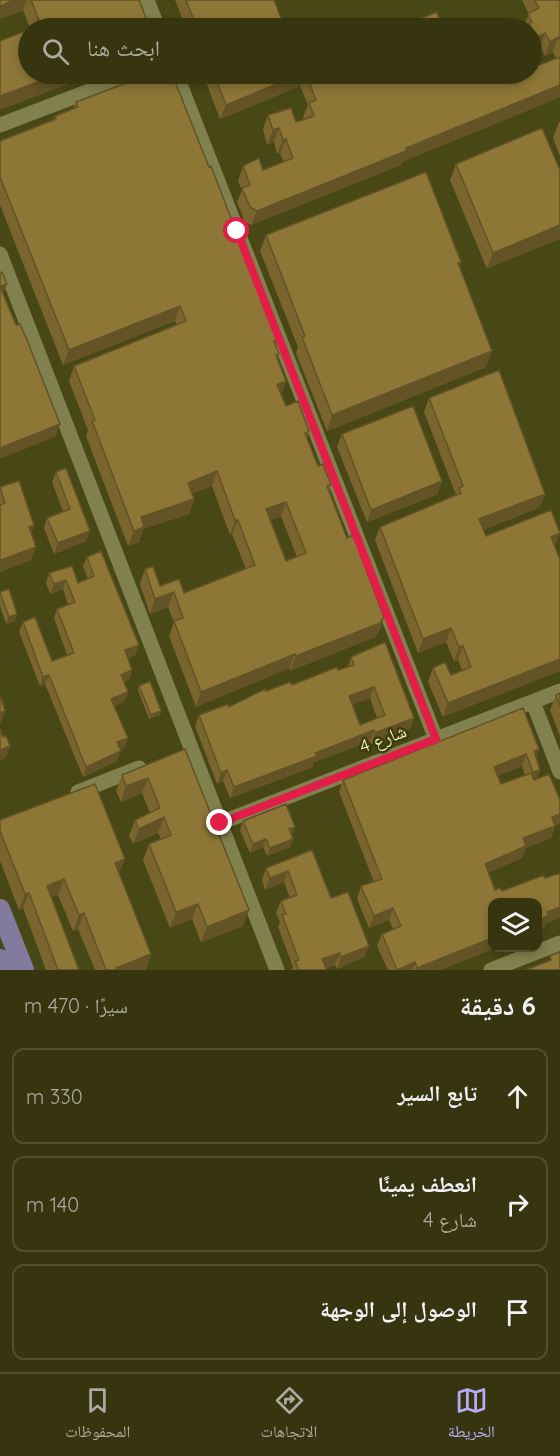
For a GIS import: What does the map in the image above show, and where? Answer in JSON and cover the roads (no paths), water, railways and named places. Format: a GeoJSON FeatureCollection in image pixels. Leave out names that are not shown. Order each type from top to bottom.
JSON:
{"type":"FeatureCollection","features":[{"type":"Feature","properties":{"kind":"main road"},"geometry":{"type":"LineString","coordinates":[[0,909],[24,970]]}},
{"type":"Feature","properties":{"kind":"main road"},"geometry":{"type":"LineString","coordinates":[[0,959],[4,970]]}},
{"type":"Feature","properties":{"kind":"street"},"geometry":{"type":"LineString","coordinates":[[147,0],[154,18]]}},
{"type":"Feature","properties":{"kind":"street"},"geometry":{"type":"LineString","coordinates":[[0,125],[108,84]]}},
{"type":"Feature","properties":{"kind":"street"},"geometry":{"type":"LineString","coordinates":[[180,84],[436,739]]}},
{"type":"Feature","properties":{"kind":"street"},"geometry":{"type":"LineString","coordinates":[[0,254],[186,749],[220,823],[277,970]]}},
{"type":"Feature","properties":{"kind":"street","name":"شارع 4"},"geometry":{"type":"LineString","coordinates":[[220,823],[560,691]]}},
{"type":"Feature","properties":{"kind":"street"},"geometry":{"type":"LineString","coordinates":[[533,702],[560,772]]}},
{"type":"Feature","properties":{"kind":"street"},"geometry":{"type":"LineString","coordinates":[[60,799],[151,763]]}},
{"type":"Feature","properties":{"kind":"street"},"geometry":{"type":"LineString","coordinates":[[491,970],[560,943]]}}]}
